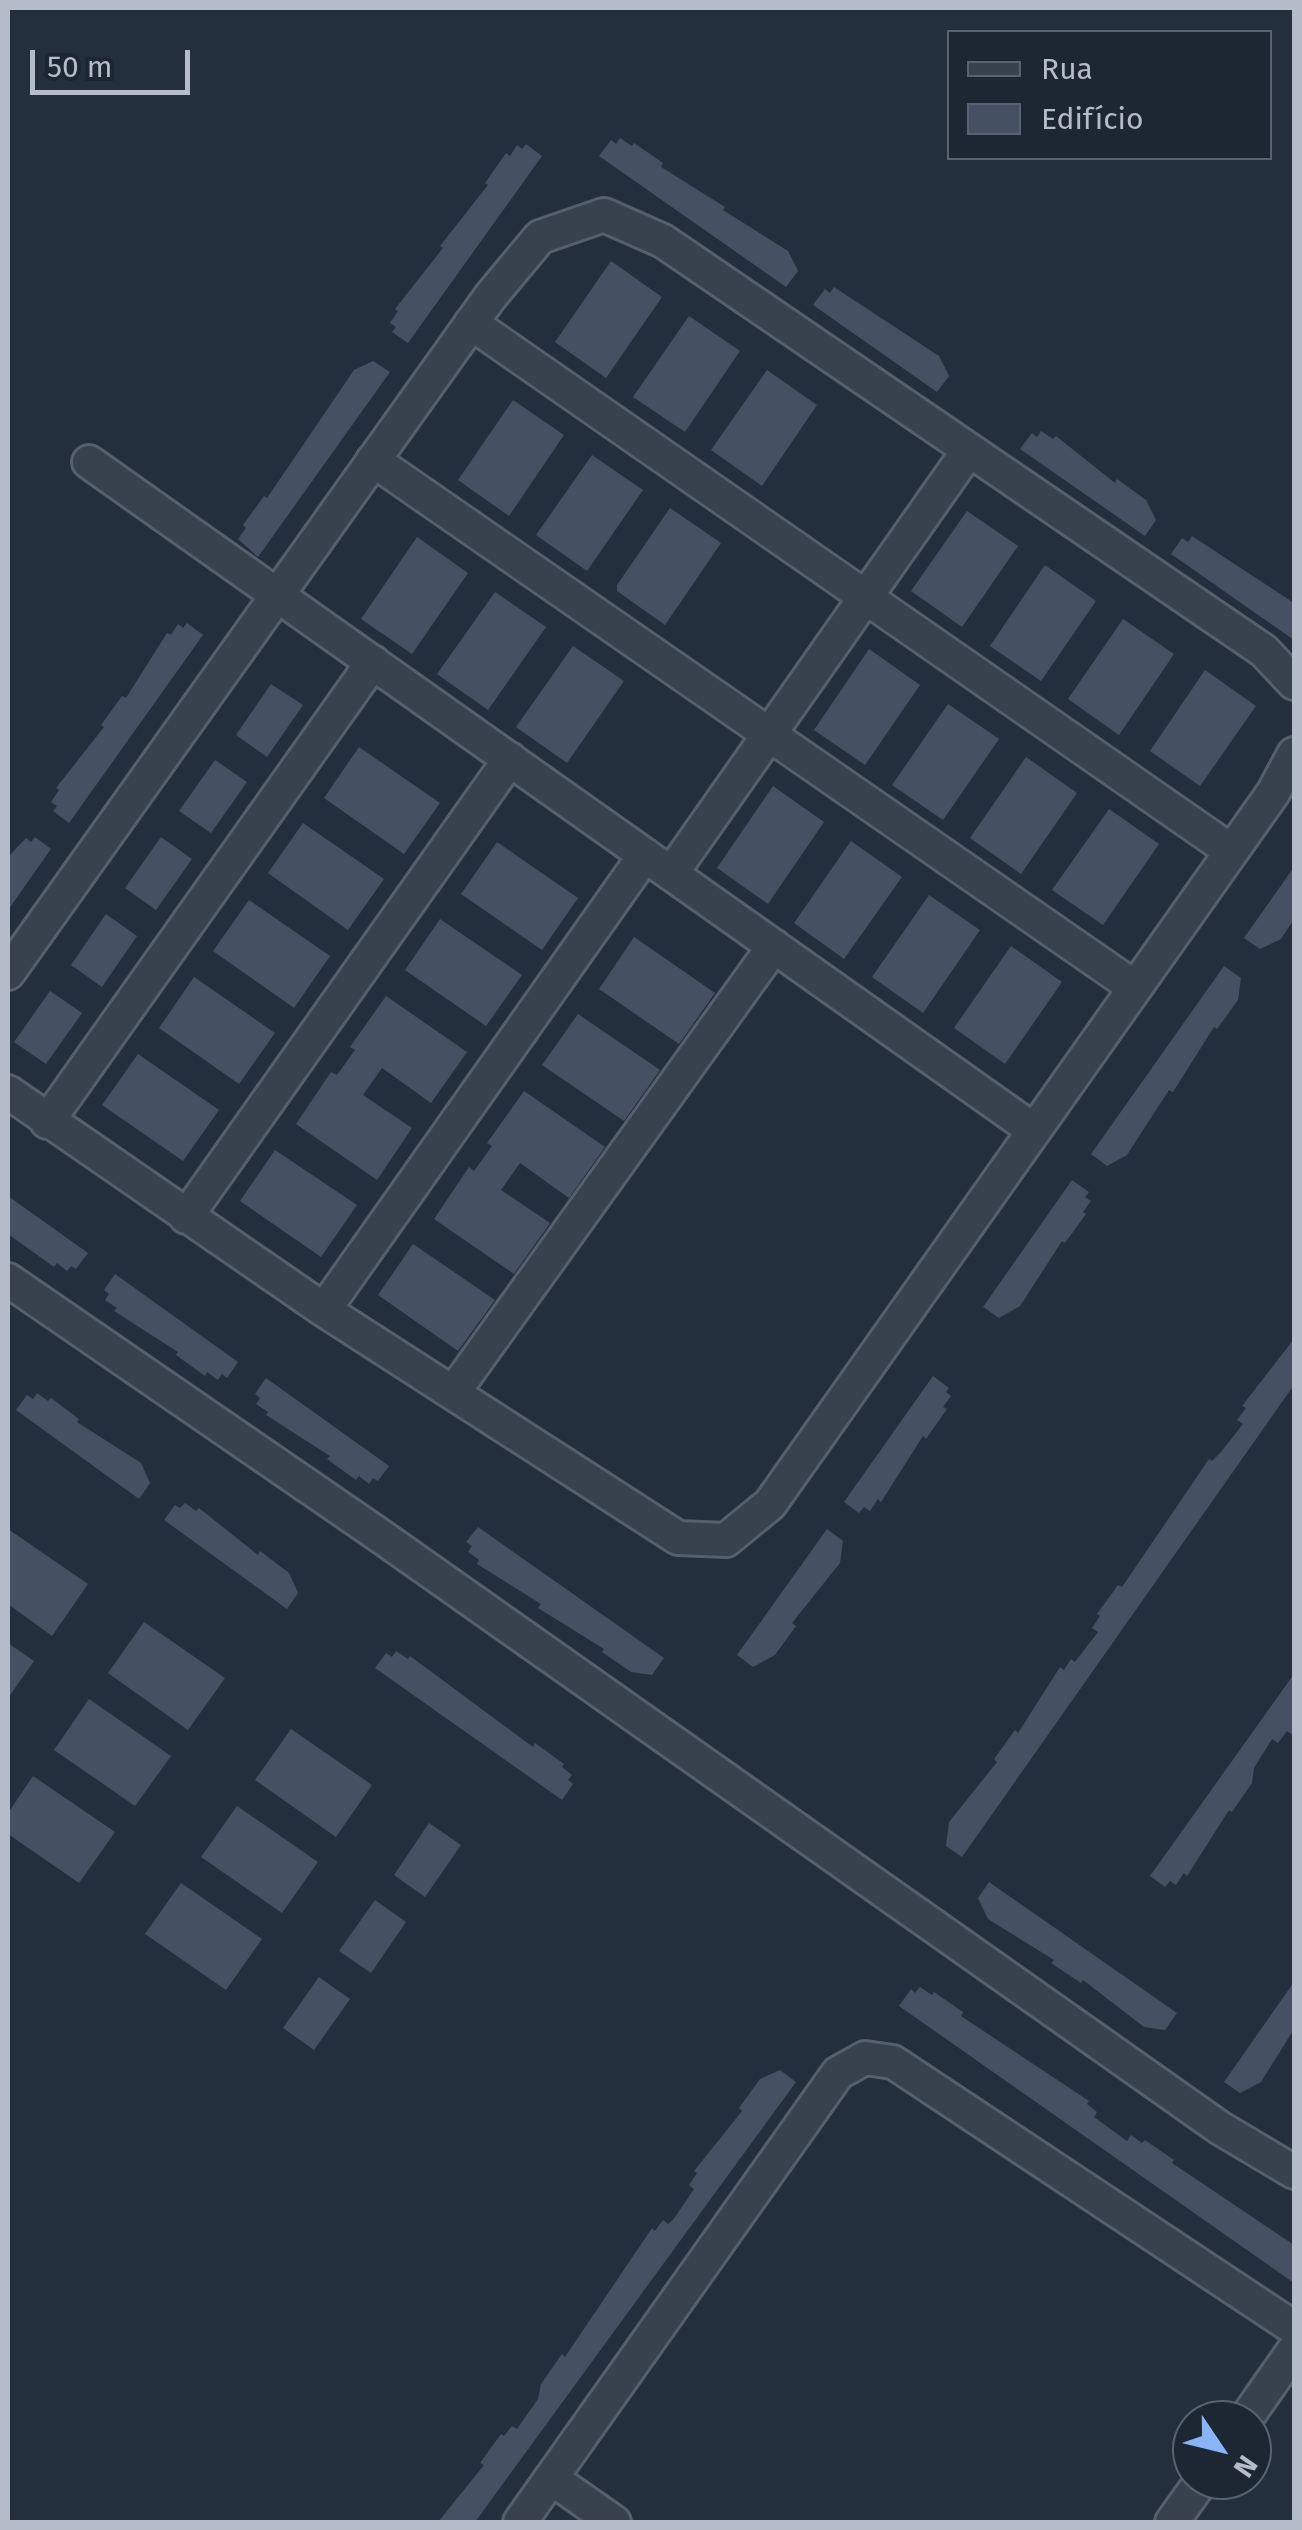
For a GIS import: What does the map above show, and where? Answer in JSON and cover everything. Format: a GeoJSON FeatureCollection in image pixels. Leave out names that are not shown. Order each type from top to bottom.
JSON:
{"type":"FeatureCollection","features":[{"type":"Feature","properties":{"kind":"street"},"geometry":{"type":"LineString","coordinates":[[8,974],[471,322],[540,237],[604,214],[663,241],[1264,652],[1294,682]]}},
{"type":"Feature","properties":{"kind":"street"},"geometry":{"type":"LineString","coordinates":[[471,322],[1231,850]]}},
{"type":"Feature","properties":{"kind":"street"},"geometry":{"type":"LineString","coordinates":[[324,1310],[658,864],[769,734],[969,450]]}},
{"type":"Feature","properties":{"kind":"street"},"geometry":{"type":"LineString","coordinates":[[373,460],[1134,987]]}},
{"type":"Feature","properties":{"kind":"street"},"geometry":{"type":"LineString","coordinates":[[89,462],[1032,1129]]}},
{"type":"Feature","properties":{"kind":"street"},"geometry":{"type":"LineString","coordinates":[[47,1122],[373,662]]}},
{"type":"Feature","properties":{"kind":"street"},"geometry":{"type":"LineString","coordinates":[[8,1092],[324,1310],[678,1538],[726,1540],[770,1504],[1231,850],[1294,754]]}},
{"type":"Feature","properties":{"kind":"street"},"geometry":{"type":"LineString","coordinates":[[186,1216],[510,759]]}},
{"type":"Feature","properties":{"kind":"street"},"geometry":{"type":"LineString","coordinates":[[454,1393],[774,946]]}},
{"type":"Feature","properties":{"kind":"street"},"geometry":{"type":"LineString","coordinates":[[8,1280],[395,1546],[1203,2117],[1294,2172]]}},
{"type":"Feature","properties":{"kind":"street"},"geometry":{"type":"LineString","coordinates":[[520,2522],[838,2073],[865,2058],[893,2062],[1294,2328]]}},
{"type":"Feature","properties":{"kind":"street"},"geometry":{"type":"LineString","coordinates":[[1259,2400],[1294,2350]]}},
{"type":"Feature","properties":{"kind":"street"},"geometry":{"type":"LineString","coordinates":[[551,2478],[614,2522]]}},
{"type":"Feature","properties":{"kind":"street"},"geometry":{"type":"LineString","coordinates":[[1172,2522],[1188,2500]]}},
{"type":"Feature","properties":{"kind":"building"},"geometry":{"type":"Polygon","coordinates":[[[620,138],[632,146],[634,143],[663,163],[661,167],[788,251],[798,271],[786,287],[599,156],[611,140],[616,144],[620,138]]]}},
{"type":"Feature","properties":{"kind":"building"},"geometry":{"type":"Polygon","coordinates":[[[526,144],[542,156],[408,343],[392,332],[396,327],[390,323],[398,311],[395,309],[488,185],[485,183],[506,153],[510,156],[517,145],[522,149],[526,144]]]}},
{"type":"Feature","properties":{"kind":"building"},"geometry":{"type":"Polygon","coordinates":[[[611,261],[662,297],[606,378],[555,342],[611,261]]]}},
{"type":"Feature","properties":{"kind":"building"},"geometry":{"type":"Polygon","coordinates":[[[834,287],[939,356],[949,376],[937,392],[813,305],[825,289],[830,293],[834,287]]]}},
{"type":"Feature","properties":{"kind":"building"},"geometry":{"type":"Polygon","coordinates":[[[689,316],[740,351],[685,432],[633,397],[689,316]]]}},
{"type":"Feature","properties":{"kind":"building"},"geometry":{"type":"Polygon","coordinates":[[[373,361],[390,372],[258,557],[238,539],[246,528],[243,525],[264,496],[267,498],[354,370],[373,361]]]}},
{"type":"Feature","properties":{"kind":"building"},"geometry":{"type":"Polygon","coordinates":[[[767,370],[817,405],[762,486],[711,450],[767,370]]]}},
{"type":"Feature","properties":{"kind":"building"},"geometry":{"type":"Polygon","coordinates":[[[513,400],[564,435],[509,516],[458,480],[513,400]]]}},
{"type":"Feature","properties":{"kind":"building"},"geometry":{"type":"Polygon","coordinates":[[[1041,431],[1053,439],[1056,436],[1115,483],[1117,479],[1146,500],[1156,520],[1145,536],[1020,449],[1032,433],[1037,437],[1041,431]]]}},
{"type":"Feature","properties":{"kind":"building"},"geometry":{"type":"Polygon","coordinates":[[[592,455],[643,490],[587,571],[536,535],[592,455]]]}},
{"type":"Feature","properties":{"kind":"building"},"geometry":{"type":"Polygon","coordinates":[[[670,508],[721,543],[665,625],[617,591],[617,585],[670,508]]]}},
{"type":"Feature","properties":{"kind":"building"},"geometry":{"type":"Polygon","coordinates":[[[967,511],[1018,546],[962,627],[911,591],[967,511]]]}},
{"type":"Feature","properties":{"kind":"building"},"geometry":{"type":"Polygon","coordinates":[[[1192,536],[1294,603],[1294,640],[1171,554],[1182,538],[1188,542],[1192,536]]]}},
{"type":"Feature","properties":{"kind":"building"},"geometry":{"type":"Polygon","coordinates":[[[417,537],[468,573],[412,654],[361,619],[417,537]]]}},
{"type":"Feature","properties":{"kind":"building"},"geometry":{"type":"Polygon","coordinates":[[[1045,565],[1096,601],[1041,681],[990,646],[1045,565]]]}},
{"type":"Feature","properties":{"kind":"building"},"geometry":{"type":"Polygon","coordinates":[[[495,592],[546,627],[488,710],[437,674],[495,592]]]}},
{"type":"Feature","properties":{"kind":"building"},"geometry":{"type":"Polygon","coordinates":[[[1123,619],[1174,654],[1119,735],[1068,699],[1123,619]]]}},
{"type":"Feature","properties":{"kind":"building"},"geometry":{"type":"Polygon","coordinates":[[[187,623],[203,635],[69,823],[53,811],[57,806],[51,802],[59,790],[56,788],[104,727],[101,725],[122,696],[126,698],[167,633],[171,635],[178,624],[183,628],[187,623]]]}},
{"type":"Feature","properties":{"kind":"building"},"geometry":{"type":"Polygon","coordinates":[[[573,646],[624,681],[567,763],[516,727],[573,646]]]}},
{"type":"Feature","properties":{"kind":"building"},"geometry":{"type":"Polygon","coordinates":[[[869,649],[920,685],[865,765],[814,730],[869,649]]]}},
{"type":"Feature","properties":{"kind":"building"},"geometry":{"type":"Polygon","coordinates":[[[1205,670],[1256,706],[1200,786],[1150,751],[1205,670]]]}},
{"type":"Feature","properties":{"kind":"building"},"geometry":{"type":"Polygon","coordinates":[[[271,684],[303,705],[267,757],[236,735],[271,684]]]}},
{"type":"Feature","properties":{"kind":"building"},"geometry":{"type":"Polygon","coordinates":[[[948,704],[999,739],[943,820],[892,785],[948,704]]]}},
{"type":"Feature","properties":{"kind":"building"},"geometry":{"type":"Polygon","coordinates":[[[359,747],[440,803],[404,854],[324,798],[359,747]]]}},
{"type":"Feature","properties":{"kind":"building"},"geometry":{"type":"Polygon","coordinates":[[[1026,757],[1077,793],[1021,874],[970,838],[1026,757]]]}},
{"type":"Feature","properties":{"kind":"building"},"geometry":{"type":"Polygon","coordinates":[[[215,760],[247,782],[211,833],[179,811],[215,760]]]}},
{"type":"Feature","properties":{"kind":"building"},"geometry":{"type":"Polygon","coordinates":[[[773,786],[824,822],[768,904],[717,868],[773,786]]]}},
{"type":"Feature","properties":{"kind":"building"},"geometry":{"type":"Polygon","coordinates":[[[1109,809],[1159,844],[1103,925],[1052,890],[1109,809]]]}},
{"type":"Feature","properties":{"kind":"building"},"geometry":{"type":"Polygon","coordinates":[[[303,823],[384,879],[348,930],[268,873],[303,823]]]}},
{"type":"Feature","properties":{"kind":"building"},"geometry":{"type":"Polygon","coordinates":[[[35,837],[51,849],[8,910],[8,857],[26,838],[31,842],[35,837]]]}},
{"type":"Feature","properties":{"kind":"building"},"geometry":{"type":"Polygon","coordinates":[[[161,837],[192,859],[156,910],[125,888],[161,837]]]}},
{"type":"Feature","properties":{"kind":"building"},"geometry":{"type":"Polygon","coordinates":[[[851,841],[902,877],[844,959],[794,923],[851,841]]]}},
{"type":"Feature","properties":{"kind":"building"},"geometry":{"type":"Polygon","coordinates":[[[497,842],[578,898],[542,950],[461,894],[497,842]]]}},
{"type":"Feature","properties":{"kind":"building"},"geometry":{"type":"Polygon","coordinates":[[[1294,867],[1294,919],[1281,939],[1260,949],[1244,938],[1294,867]]]}},
{"type":"Feature","properties":{"kind":"building"},"geometry":{"type":"Polygon","coordinates":[[[929,895],[980,930],[923,1013],[872,977],[929,895]]]}},
{"type":"Feature","properties":{"kind":"building"},"geometry":{"type":"Polygon","coordinates":[[[249,900],[330,956],[294,1008],[213,951],[249,900]]]}},
{"type":"Feature","properties":{"kind":"building"},"geometry":{"type":"Polygon","coordinates":[[[106,914],[137,936],[102,987],[71,965],[106,914]]]}},
{"type":"Feature","properties":{"kind":"building"},"geometry":{"type":"Polygon","coordinates":[[[440,919],[522,975],[486,1026],[405,970],[440,919]]]}},
{"type":"Feature","properties":{"kind":"building"},"geometry":{"type":"Polygon","coordinates":[[[634,937],[715,993],[679,1044],[599,989],[634,937]]]}},
{"type":"Feature","properties":{"kind":"building"},"geometry":{"type":"Polygon","coordinates":[[[1011,946],[1062,982],[1005,1064],[954,1028],[1011,946]]]}},
{"type":"Feature","properties":{"kind":"building"},"geometry":{"type":"Polygon","coordinates":[[[1224,966],[1241,978],[1238,1000],[1217,1029],[1214,1027],[1127,1155],[1107,1166],[1091,1154],[1224,966]]]}},
{"type":"Feature","properties":{"kind":"building"},"geometry":{"type":"Polygon","coordinates":[[[194,977],[275,1033],[239,1084],[159,1028],[194,977]]]}},
{"type":"Feature","properties":{"kind":"building"},"geometry":{"type":"Polygon","coordinates":[[[50,991],[82,1013],[46,1064],[14,1042],[50,991]]]}},
{"type":"Feature","properties":{"kind":"building"},"geometry":{"type":"Polygon","coordinates":[[[386,996],[467,1052],[431,1103],[382,1068],[363,1095],[412,1128],[377,1180],[296,1124],[331,1072],[337,1075],[355,1050],[350,1047],[386,996]]]}},
{"type":"Feature","properties":{"kind":"building"},"geometry":{"type":"Polygon","coordinates":[[[578,1014],[660,1070],[624,1121],[542,1065],[578,1014]]]}},
{"type":"Feature","properties":{"kind":"building"},"geometry":{"type":"Polygon","coordinates":[[[138,1054],[219,1110],[183,1161],[102,1105],[138,1054]]]}},
{"type":"Feature","properties":{"kind":"building"},"geometry":{"type":"Polygon","coordinates":[[[524,1091],[605,1147],[569,1198],[520,1163],[501,1190],[550,1223],[514,1274],[434,1219],[469,1167],[474,1171],[492,1146],[487,1143],[524,1091]]]}},
{"type":"Feature","properties":{"kind":"building"},"geometry":{"type":"Polygon","coordinates":[[[275,1150],[357,1205],[321,1257],[240,1201],[275,1150]]]}},
{"type":"Feature","properties":{"kind":"building"},"geometry":{"type":"Polygon","coordinates":[[[1072,1180],[1089,1192],[1085,1197],[1091,1201],[1083,1212],[1086,1214],[1065,1243],[1062,1241],[1020,1306],[999,1318],[983,1307],[1072,1180]]]}},
{"type":"Feature","properties":{"kind":"building"},"geometry":{"type":"Polygon","coordinates":[[[8,1196],[88,1253],[76,1269],[71,1266],[67,1271],[57,1263],[54,1267],[8,1234],[8,1196]]]}},
{"type":"Feature","properties":{"kind":"building"},"geometry":{"type":"Polygon","coordinates":[[[413,1244],[495,1300],[458,1351],[378,1295],[413,1244]]]}},
{"type":"Feature","properties":{"kind":"building"},"geometry":{"type":"Polygon","coordinates":[[[115,1274],[238,1362],[227,1378],[222,1374],[218,1380],[207,1372],[205,1376],[176,1355],[178,1352],[114,1311],[117,1308],[105,1300],[109,1294],[104,1290],[115,1274]]]}},
{"type":"Feature","properties":{"kind":"building"},"geometry":{"type":"Polygon","coordinates":[[[1294,1339],[1294,1385],[962,1857],[946,1846],[949,1822],[997,1762],[994,1759],[1015,1730],[1018,1733],[1060,1667],[1064,1670],[1071,1659],[1075,1662],[1098,1632],[1092,1628],[1100,1616],[1097,1614],[1118,1585],[1122,1587],[1209,1459],[1212,1461],[1221,1452],[1243,1424],[1237,1420],[1246,1408],[1242,1406],[1294,1339]]]}},
{"type":"Feature","properties":{"kind":"building"},"geometry":{"type":"Polygon","coordinates":[[[933,1376],[949,1388],[946,1392],[951,1396],[943,1407],[947,1409],[926,1439],[923,1436],[881,1502],[878,1499],[870,1511],[864,1507],[859,1513],[844,1502],[933,1376]]]}},
{"type":"Feature","properties":{"kind":"building"},"geometry":{"type":"Polygon","coordinates":[[[266,1378],[389,1466],[378,1481],[373,1478],[369,1484],[359,1476],[356,1480],[327,1459],[330,1456],[266,1415],[268,1412],[256,1404],[260,1398],[255,1394],[266,1378]]]}},
{"type":"Feature","properties":{"kind":"building"},"geometry":{"type":"Polygon","coordinates":[[[37,1393],[48,1401],[51,1398],[79,1419],[77,1422],[141,1463],[150,1483],[139,1499],[16,1410],[27,1395],[33,1399],[37,1393]]]}},
{"type":"Feature","properties":{"kind":"building"},"geometry":{"type":"Polygon","coordinates":[[[185,1503],[196,1511],[199,1508],[258,1555],[260,1551],[289,1573],[298,1593],[287,1609],[164,1520],[175,1505],[180,1508],[185,1503]]]}},
{"type":"Feature","properties":{"kind":"building"},"geometry":{"type":"Polygon","coordinates":[[[478,1527],[664,1658],[652,1675],[631,1672],[602,1652],[604,1649],[538,1608],[541,1604],[477,1564],[479,1560],[468,1552],[472,1546],[466,1542],[478,1527]]]}},
{"type":"Feature","properties":{"kind":"building"},"geometry":{"type":"Polygon","coordinates":[[[8,1529],[88,1584],[52,1636],[8,1604],[8,1529]]]}},
{"type":"Feature","properties":{"kind":"building"},"geometry":{"type":"Polygon","coordinates":[[[827,1529],[843,1541],[840,1563],[792,1623],[796,1626],[775,1655],[753,1667],[737,1655],[827,1529]]]}},
{"type":"Feature","properties":{"kind":"building"},"geometry":{"type":"Polygon","coordinates":[[[144,1622],[225,1678],[188,1730],[108,1673],[144,1622]]]}},
{"type":"Feature","properties":{"kind":"building"},"geometry":{"type":"Polygon","coordinates":[[[8,1643],[34,1661],[8,1698],[8,1643]]]}},
{"type":"Feature","properties":{"kind":"building"},"geometry":{"type":"Polygon","coordinates":[[[396,1651],[408,1659],[410,1656],[533,1747],[535,1743],[564,1764],[562,1767],[572,1775],[568,1780],[573,1784],[562,1800],[375,1668],[386,1653],[392,1657],[396,1651]]]}},
{"type":"Feature","properties":{"kind":"building"},"geometry":{"type":"Polygon","coordinates":[[[1294,1674],[1294,1736],[1287,1731],[1278,1743],[1272,1739],[1254,1768],[1252,1783],[1232,1812],[1229,1810],[1187,1876],[1184,1873],[1176,1885],[1170,1881],[1165,1887],[1150,1876],[1294,1674]]]}},
{"type":"Feature","properties":{"kind":"building"},"geometry":{"type":"Polygon","coordinates":[[[89,1699],[171,1756],[135,1806],[54,1750],[89,1699]]]}},
{"type":"Feature","properties":{"kind":"building"},"geometry":{"type":"Polygon","coordinates":[[[291,1729],[372,1785],[336,1837],[255,1780],[291,1729]]]}},
{"type":"Feature","properties":{"kind":"building"},"geometry":{"type":"Polygon","coordinates":[[[33,1776],[115,1832],[79,1883],[8,1834],[8,1813],[33,1776]]]}},
{"type":"Feature","properties":{"kind":"building"},"geometry":{"type":"Polygon","coordinates":[[[237,1806],[318,1862],[282,1913],[201,1857],[237,1806]]]}},
{"type":"Feature","properties":{"kind":"building"},"geometry":{"type":"Polygon","coordinates":[[[429,1823],[461,1845],[425,1897],[394,1875],[429,1823]]]}},
{"type":"Feature","properties":{"kind":"building"},"geometry":{"type":"Polygon","coordinates":[[[989,1882],[1177,2013],[1165,2030],[1144,2027],[1083,1980],[1081,1983],[1051,1963],[1054,1960],[988,1919],[978,1898],[989,1882]]]}},
{"type":"Feature","properties":{"kind":"building"},"geometry":{"type":"Polygon","coordinates":[[[181,1883],[262,1939],[226,1990],[145,1934],[181,1883]]]}},
{"type":"Feature","properties":{"kind":"building"},"geometry":{"type":"Polygon","coordinates":[[[375,1900],[406,1922],[371,1973],[339,1951],[375,1900]]]}},
{"type":"Feature","properties":{"kind":"building"},"geometry":{"type":"Polygon","coordinates":[[[319,1977],[350,1999],[314,2050],[283,2028],[319,1977]]]}},
{"type":"Feature","properties":{"kind":"building"},"geometry":{"type":"Polygon","coordinates":[[[1294,1982],[1294,2029],[1261,2082],[1240,2093],[1224,2082],[1294,1982]]]}},
{"type":"Feature","properties":{"kind":"building"},"geometry":{"type":"Polygon","coordinates":[[[920,1987],[932,1995],[934,1992],[963,2012],[961,2016],[1089,2101],[1087,2104],[1097,2112],[1094,2117],[1127,2141],[1131,2135],[1142,2143],[1145,2140],[1174,2160],[1172,2163],[1294,2245],[1294,2283],[899,2006],[911,1989],[915,1993],[920,1987]]]}},
{"type":"Feature","properties":{"kind":"building"},"geometry":{"type":"Polygon","coordinates":[[[780,2070],[796,2082],[475,2522],[438,2522],[484,2465],[480,2463],[501,2434],[504,2436],[512,2426],[517,2429],[538,2399],[541,2384],[562,2354],[565,2357],[652,2228],[655,2231],[663,2220],[668,2224],[673,2220],[694,2189],[689,2185],[697,2173],[694,2171],[742,2111],[739,2108],[760,2079],[780,2070]]]}}]}
